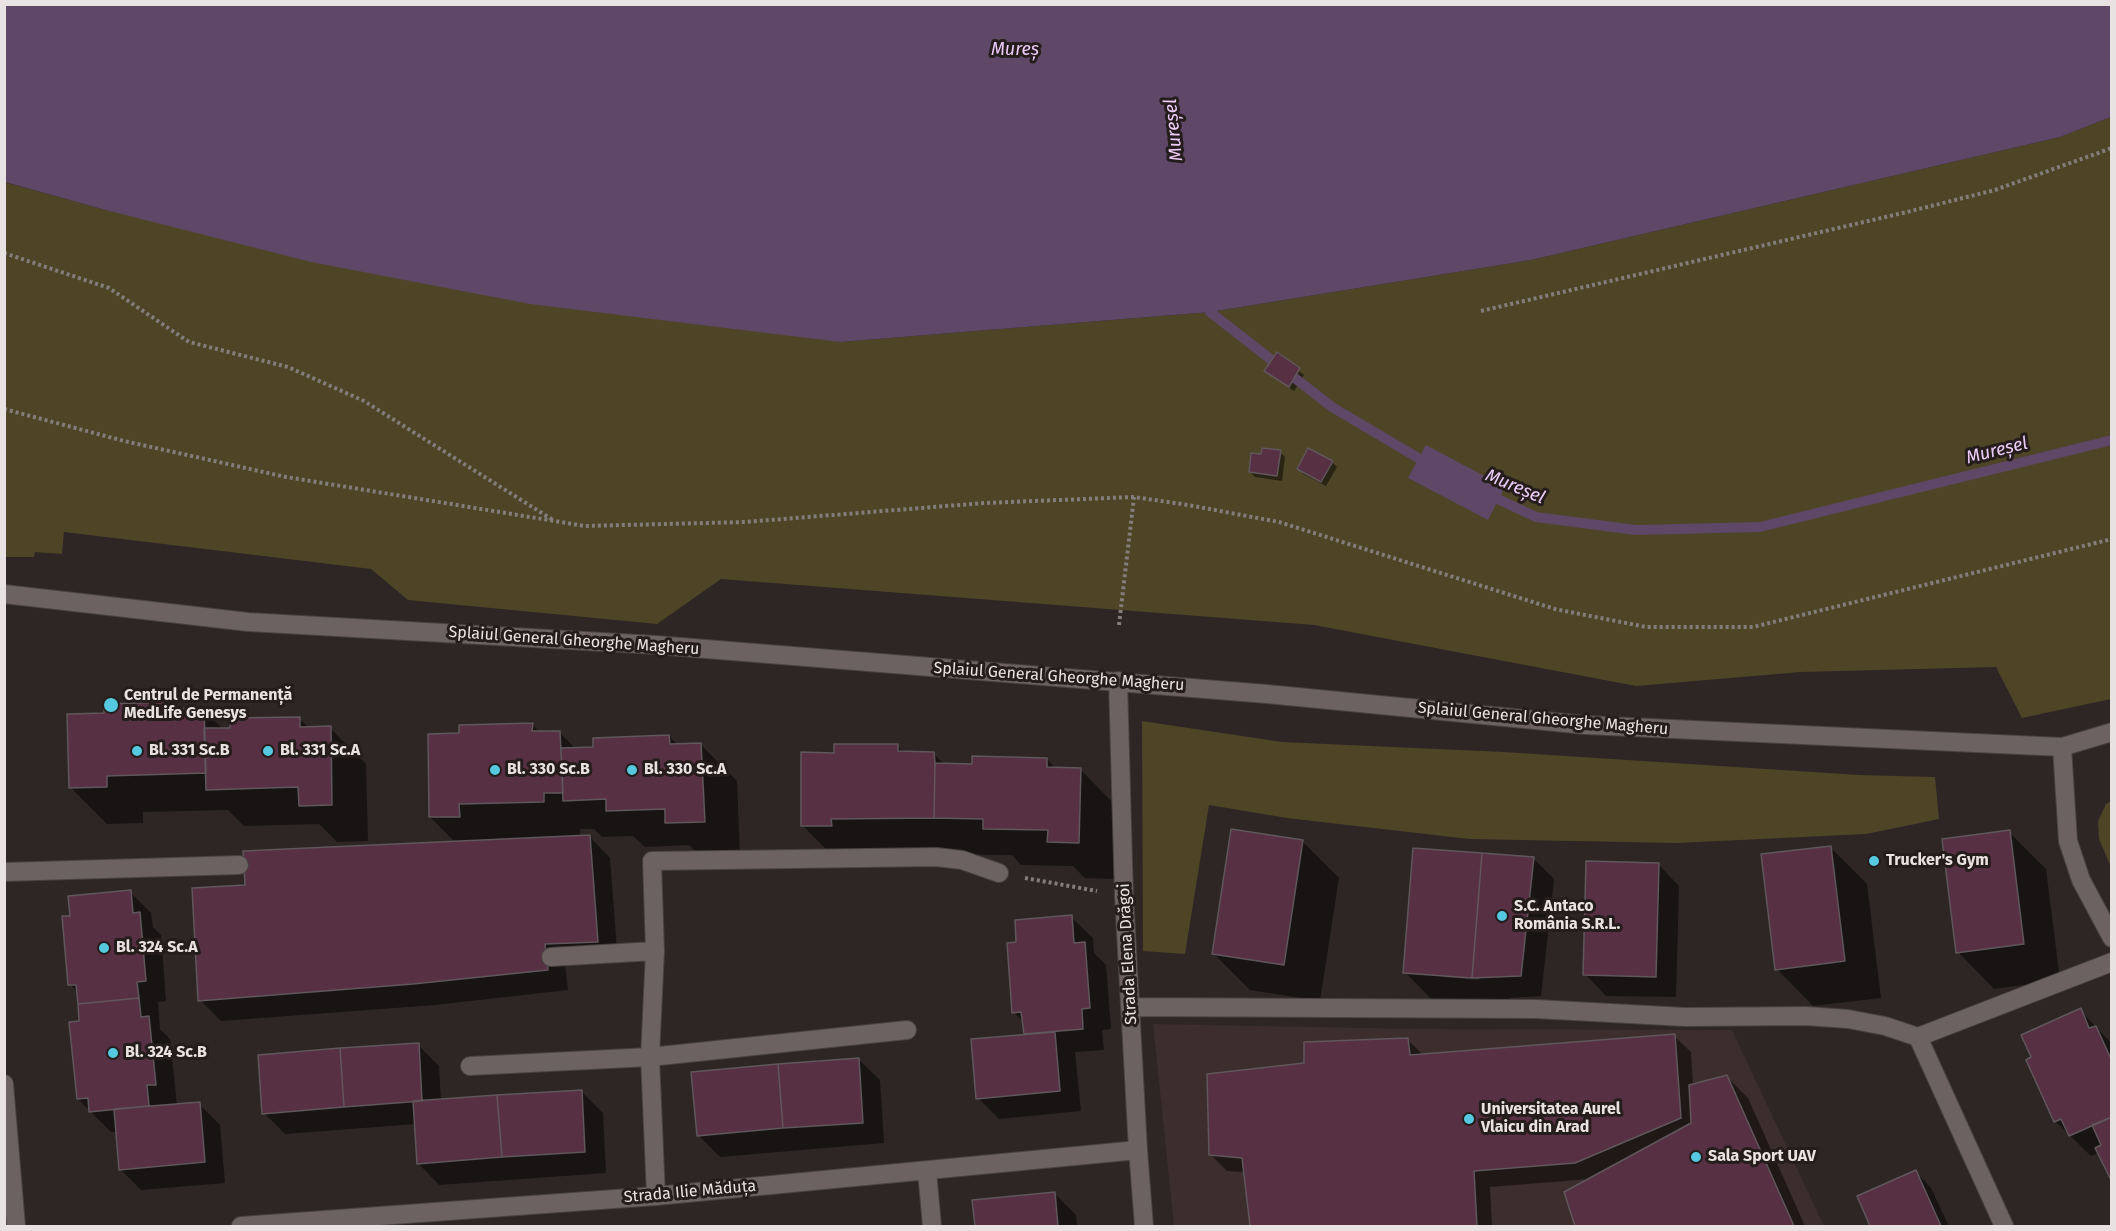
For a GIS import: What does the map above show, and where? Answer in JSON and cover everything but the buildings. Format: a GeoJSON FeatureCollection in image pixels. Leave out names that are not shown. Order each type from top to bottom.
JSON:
{"type":"FeatureCollection","features":[{"type":"Feature","properties":{"kind":"street","name":"Splaiul General Gheorghe Magheru"},"geometry":{"type":"LineString","coordinates":[[4,594],[248,622],[656,645],[1118,681],[1586,725],[2062,747],[2112,732]]}},
{"type":"Feature","properties":{"kind":"street","name":"Strada Elena Drăgoi"},"geometry":{"type":"LineString","coordinates":[[1118,681],[1124,896],[1144,1227]]}},
{"type":"Feature","properties":{"kind":"street"},"geometry":{"type":"LineString","coordinates":[[2062,747],[2068,841],[2081,880],[2112,938]]}},
{"type":"Feature","properties":{"kind":"street"},"geometry":{"type":"LineString","coordinates":[[656,1196],[650,1057],[656,951],[652,861],[936,857],[962,860],[999,873]]}},
{"type":"Feature","properties":{"kind":"street"},"geometry":{"type":"LineString","coordinates":[[4,872],[239,865]]}},
{"type":"Feature","properties":{"kind":"street"},"geometry":{"type":"LineString","coordinates":[[551,957],[656,951]]}},
{"type":"Feature","properties":{"kind":"street"},"geometry":{"type":"LineString","coordinates":[[1130,1007],[1536,1009],[1685,1017],[1806,1016],[1848,1019],[1885,1026],[1918,1037],[2112,962]]}},
{"type":"Feature","properties":{"kind":"street"},"geometry":{"type":"LineString","coordinates":[[470,1066],[650,1057],[907,1030]]}},
{"type":"Feature","properties":{"kind":"street"},"geometry":{"type":"LineString","coordinates":[[1918,1037],[2004,1227]]}},
{"type":"Feature","properties":{"kind":"street"},"geometry":{"type":"LineString","coordinates":[[4,1084],[16,1227]]}},
{"type":"Feature","properties":{"kind":"street","name":"Strada Ilie Măduța"},"geometry":{"type":"LineString","coordinates":[[244,1226],[656,1196],[1138,1150]]}},
{"type":"Feature","properties":{"kind":"street"},"geometry":{"type":"LineString","coordinates":[[927,1170],[932,1227]]}},
{"type":"Feature","properties":{"kind":"path"},"geometry":{"type":"LineString","coordinates":[[1481,311],[1973,196],[2112,148]]}},
{"type":"Feature","properties":{"kind":"path"},"geometry":{"type":"LineString","coordinates":[[4,252],[109,288],[189,342],[288,367],[364,400],[556,522]]}},
{"type":"Feature","properties":{"kind":"path"},"geometry":{"type":"LineString","coordinates":[[4,409],[124,441],[286,477],[585,526],[745,522],[984,503],[1134,497],[1279,522],[1555,609],[1646,627],[1753,627],[2112,539]]}},
{"type":"Feature","properties":{"kind":"path"},"geometry":{"type":"LineString","coordinates":[[1119,625],[1134,497]]}},
{"type":"Feature","properties":{"kind":"path"},"geometry":{"type":"LineString","coordinates":[[999,873],[1124,896]]}},
{"type":"Feature","properties":{"kind":"shaded area"},"geometry":{"type":"Polygon","coordinates":[[[2111,117],[2111,699],[2022,718],[1996,667],[1801,672],[1636,686],[1314,625],[721,579],[657,624],[408,600],[371,569],[64,532],[62,554],[35,552],[34,557],[5,557],[4,182],[102,209],[840,342],[1210,312],[1531,260],[2060,137],[2111,117]]]}},
{"type":"Feature","properties":{"kind":"shaded area"},"geometry":{"type":"Polygon","coordinates":[[[1142,721],[1282,742],[1504,752],[1859,775],[1935,777],[1939,819],[1866,834],[1677,843],[1469,839],[1287,818],[1209,805],[1185,954],[1143,951],[1142,721]]]}},
{"type":"Feature","properties":{"kind":"shaded area"},"geometry":{"type":"Polygon","coordinates":[[[2111,801],[2111,867],[2099,839],[2098,821],[2106,804],[2111,801]]]}},
{"type":"Feature","properties":{"kind":"shaded area","name":"Universitatea Aurel Vlaicu din Arad"},"geometry":{"type":"Polygon","coordinates":[[[1153,1024],[1420,1029],[1732,1030],[1824,1226],[1174,1226],[1153,1024]]]}},
{"type":"Feature","properties":{"kind":"water","name":"Mureș"},"geometry":{"type":"Polygon","coordinates":[[[4,5],[2111,5],[2111,117],[2060,137],[1531,260],[1210,312],[840,342],[530,304],[311,262],[5,182],[4,5]]]}},
{"type":"Feature","properties":{"kind":"water"},"geometry":{"type":"Polygon","coordinates":[[[1426,445],[1505,487],[1488,520],[1408,478],[1426,445]]]}},
{"type":"Feature","properties":{"kind":"waterway","name":"Mureșel"},"geometry":{"type":"LineString","coordinates":[[1209,299],[1210,312],[1332,407],[1430,465]]}},
{"type":"Feature","properties":{"kind":"waterway","name":"Mureșel"},"geometry":{"type":"LineString","coordinates":[[1487,494],[1536,517],[1636,530],[1760,527],[2112,440]]}},
{"type":"Feature","properties":{"kind":"place","name":"Centrul de Permanență MedLife Genesys"},"geometry":{"type":"Point","coordinates":[111,705]}},
{"type":"Feature","properties":{"kind":"place","name":"Bl. 331 Sc.B"},"geometry":{"type":"Point","coordinates":[137,751]}},
{"type":"Feature","properties":{"kind":"place","name":"Bl. 331 Sc.A"},"geometry":{"type":"Point","coordinates":[268,751]}},
{"type":"Feature","properties":{"kind":"place","name":"Bl. 330 Sc.B"},"geometry":{"type":"Point","coordinates":[495,770]}},
{"type":"Feature","properties":{"kind":"place","name":"Bl. 330 Sc.A"},"geometry":{"type":"Point","coordinates":[632,770]}},
{"type":"Feature","properties":{"kind":"place","name":"Trucker's Gym"},"geometry":{"type":"Point","coordinates":[1874,861]}},
{"type":"Feature","properties":{"kind":"place","name":"S.C. Antaco România S.R.L."},"geometry":{"type":"Point","coordinates":[1502,916]}},
{"type":"Feature","properties":{"kind":"place","name":"Bl. 324 Sc.A"},"geometry":{"type":"Point","coordinates":[104,948]}},
{"type":"Feature","properties":{"kind":"place","name":"Bl. 324 Sc.B"},"geometry":{"type":"Point","coordinates":[113,1053]}},
{"type":"Feature","properties":{"kind":"place","name":"Universitatea Aurel Vlaicu din Arad"},"geometry":{"type":"Point","coordinates":[1469,1119]}},
{"type":"Feature","properties":{"kind":"place","name":"Sala Sport UAV"},"geometry":{"type":"Point","coordinates":[1696,1157]}}]}
